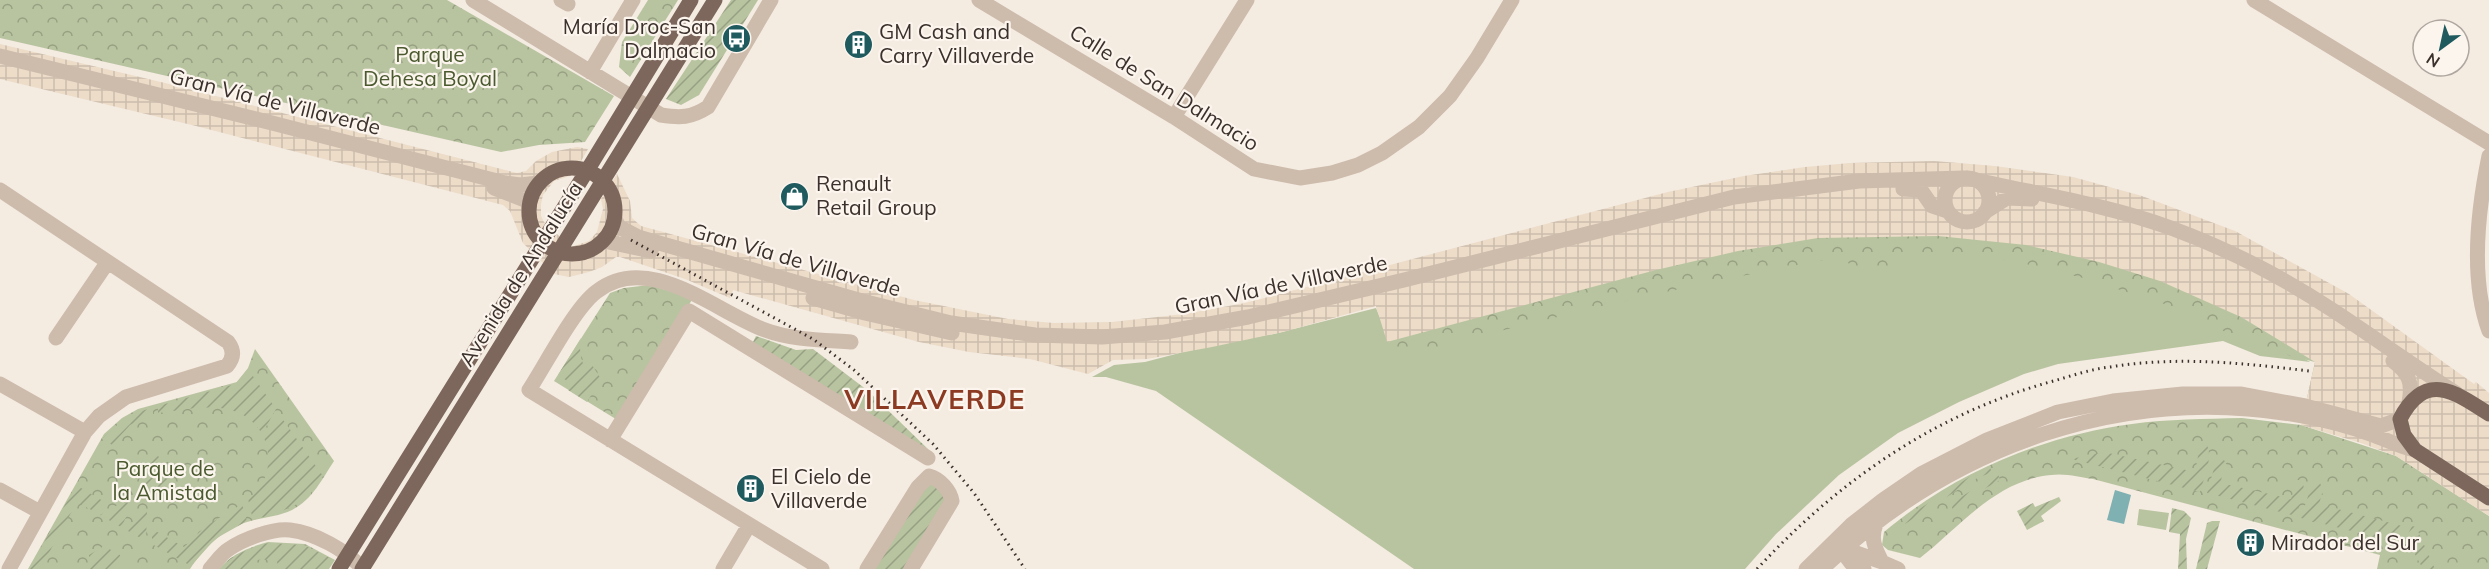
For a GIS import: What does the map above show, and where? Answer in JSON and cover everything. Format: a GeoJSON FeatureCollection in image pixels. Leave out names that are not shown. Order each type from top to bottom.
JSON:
{"type":"FeatureCollection","features":[{"type":"Feature","properties":{"kind":"main road","name":"Avenida de Andalucía"},"geometry":{"type":"LineString","coordinates":[[339,569],[588,171],[691,0]]}},
{"type":"Feature","properties":{"kind":"main road","name":"Avenida de Andalucía"},"geometry":{"type":"LineString","coordinates":[[362,569],[715,0]]}},
{"type":"Feature","properties":{"kind":"main road"},"geometry":{"type":"LineString","coordinates":[[575,168],[588,171],[603,181],[612,197],[615,219],[611,232],[604,242],[593,250],[580,254],[559,253],[542,243],[533,231],[529,217],[530,202],[539,183],[549,174],[561,169],[575,168]]}},
{"type":"Feature","properties":{"kind":"main road"},"geometry":{"type":"LineString","coordinates":[[2456,393],[2442,389],[2434,390],[2409,402],[2400,419],[2404,435],[2415,450],[2489,498]]}},
{"type":"Feature","properties":{"kind":"main road","name":"Gran Vía de Villaverde"},"geometry":{"type":"LineString","coordinates":[[2456,393],[2489,414]]}},
{"type":"Feature","properties":{"kind":"street"},"geometry":{"type":"LineString","coordinates":[[473,0],[661,115],[684,118],[696,115],[708,107],[771,0]]}},
{"type":"Feature","properties":{"kind":"street"},"geometry":{"type":"LineString","coordinates":[[590,72],[633,0]]}},
{"type":"Feature","properties":{"kind":"street","name":"Calle de San Dalmacio"},"geometry":{"type":"LineString","coordinates":[[979,0],[1174,117],[1254,169],[1300,178],[1332,173],[1358,165],[1382,153],[1419,127],[1450,96],[1477,58],[1512,0]]}},
{"type":"Feature","properties":{"kind":"street"},"geometry":{"type":"LineString","coordinates":[[1174,117],[1247,0]]}},
{"type":"Feature","properties":{"kind":"street"},"geometry":{"type":"LineString","coordinates":[[2254,0],[2489,143]]}},
{"type":"Feature","properties":{"kind":"street","name":"Gran Vía de Villaverde"},"geometry":{"type":"LineString","coordinates":[[0,56],[505,183],[520,185],[539,183]]}},
{"type":"Feature","properties":{"kind":"street","name":"Gran Vía de Villaverde"},"geometry":{"type":"LineString","coordinates":[[0,62],[503,191],[530,202]]}},
{"type":"Feature","properties":{"kind":"street"},"geometry":{"type":"LineString","coordinates":[[2489,156],[2479,234],[2478,286],[2489,331]]}},
{"type":"Feature","properties":{"kind":"street"},"geometry":{"type":"LineString","coordinates":[[1985,212],[1989,200],[1985,188],[1975,180],[1966,178],[1956,181],[1948,189],[1945,200],[1947,211],[1954,219],[1964,222],[1972,222],[2007,198],[2034,200],[2110,218],[2168,236],[2221,257],[2293,295],[2400,366],[2411,382],[2409,402]]}},
{"type":"Feature","properties":{"kind":"street","name":"Gran Vía de Villaverde"},"geometry":{"type":"LineString","coordinates":[[615,219],[619,227],[638,237],[871,304],[951,323],[1035,335],[1102,337],[1165,332],[1248,317],[1734,197],[1859,181],[1966,178],[2066,198],[2120,212],[2172,229],[2225,251],[2282,279],[2334,310],[2456,393]]}},
{"type":"Feature","properties":{"kind":"street","name":"Gran Vía de Villaverde"},"geometry":{"type":"LineString","coordinates":[[604,242],[635,247],[924,328],[981,339],[1080,346],[1172,340],[1253,325],[1400,290],[1689,215],[1767,200],[1855,190],[1915,189],[1925,193],[1932,206],[1947,211]]}},
{"type":"Feature","properties":{"kind":"street"},"geometry":{"type":"LineString","coordinates":[[0,190],[228,342],[233,356],[227,366],[126,397],[99,416],[85,432],[9,569]]}},
{"type":"Feature","properties":{"kind":"street"},"geometry":{"type":"LineString","coordinates":[[56,338],[107,263]]}},
{"type":"Feature","properties":{"kind":"street"},"geometry":{"type":"LineString","coordinates":[[822,569],[529,390],[583,304],[597,291],[621,279],[650,279],[673,284],[764,330],[793,337],[850,342]]}},
{"type":"Feature","properties":{"kind":"street"},"geometry":{"type":"LineString","coordinates":[[610,440],[698,296]]}},
{"type":"Feature","properties":{"kind":"street"},"geometry":{"type":"LineString","coordinates":[[689,311],[928,458]]}},
{"type":"Feature","properties":{"kind":"street"},"geometry":{"type":"LineString","coordinates":[[0,384],[85,432]]}},
{"type":"Feature","properties":{"kind":"street"},"geometry":{"type":"LineString","coordinates":[[1822,569],[1846,537],[1851,525],[1921,474],[1987,440],[2058,412],[2113,401],[2183,394],[2240,394],[2304,411],[2372,434],[2397,446],[2415,450]]}},
{"type":"Feature","properties":{"kind":"street"},"geometry":{"type":"LineString","coordinates":[[1806,569],[1837,546],[1876,524],[1947,475],[2010,444],[2061,428],[2118,415],[2183,408],[2304,411],[2381,426],[2400,419]]}},
{"type":"Feature","properties":{"kind":"street"},"geometry":{"type":"LineString","coordinates":[[867,569],[918,487],[929,476],[937,478],[951,495],[952,501],[911,569]]}},
{"type":"Feature","properties":{"kind":"street"},"geometry":{"type":"LineString","coordinates":[[0,490],[40,512]]}},
{"type":"Feature","properties":{"kind":"street"},"geometry":{"type":"LineString","coordinates":[[1876,524],[1873,543],[1882,562]]}},
{"type":"Feature","properties":{"kind":"street"},"geometry":{"type":"LineString","coordinates":[[723,569],[749,525]]}},
{"type":"Feature","properties":{"kind":"street"},"geometry":{"type":"LineString","coordinates":[[210,569],[227,549],[254,536],[288,529],[311,535],[333,546],[362,569]]}},
{"type":"Feature","properties":{"kind":"street"},"geometry":{"type":"LineString","coordinates":[[333,546],[353,569]]}},
{"type":"Feature","properties":{"kind":"street"},"geometry":{"type":"LineString","coordinates":[[1837,546],[1898,569]]}},
{"type":"Feature","properties":{"kind":"street"},"geometry":{"type":"LineString","coordinates":[[1837,546],[1851,563],[1864,569]]}},
{"type":"Feature","properties":{"kind":"green space","name":"Parque Dehesa Boyal"},"geometry":{"type":"Polygon","coordinates":[[[0,0],[447,0],[614,96],[585,142],[539,145],[501,152],[0,38],[0,0]]]}},
{"type":"Feature","properties":{"kind":"green space"},"geometry":{"type":"Polygon","coordinates":[[[648,0],[678,0],[630,77],[619,67],[622,42],[648,0]]]}},
{"type":"Feature","properties":{"kind":"green space"},"geometry":{"type":"Polygon","coordinates":[[[731,0],[758,0],[699,95],[681,105],[666,99],[731,0]]]}},
{"type":"Feature","properties":{"kind":"green space"},"geometry":{"type":"Polygon","coordinates":[[[1985,224],[2344,335],[2307,398],[2315,362],[2241,339],[2164,304],[2083,278],[2014,261],[1920,253],[1908,262],[1876,271],[1861,269],[1838,259],[1774,269],[1611,304],[1395,358],[1374,300],[1535,260],[1985,224]]]}},
{"type":"Feature","properties":{"kind":"green space"},"geometry":{"type":"Polygon","coordinates":[[[1823,241],[2002,244],[2240,320],[2310,362],[2260,356],[2223,341],[2058,364],[2024,374],[1959,402],[1898,433],[1839,475],[1776,534],[1745,569],[1414,569],[1156,391],[1106,377],[1092,377],[1114,365],[1145,362],[1214,344],[1274,334],[1376,308],[1390,343],[1823,241]]]}},
{"type":"Feature","properties":{"kind":"green space"},"geometry":{"type":"Polygon","coordinates":[[[649,285],[693,298],[619,421],[554,381],[610,293],[624,288],[649,285]]]}},
{"type":"Feature","properties":{"kind":"green space"},"geometry":{"type":"Polygon","coordinates":[[[756,336],[796,350],[813,349],[867,390],[929,450],[751,346],[756,336]]]}},
{"type":"Feature","properties":{"kind":"green space"},"geometry":{"type":"Polygon","coordinates":[[[581,338],[580,353],[585,368],[592,365],[601,379],[587,402],[568,390],[572,384],[558,375],[581,338]]]}},
{"type":"Feature","properties":{"kind":"green space","name":"Parque de la Amistad"},"geometry":{"type":"Polygon","coordinates":[[[255,349],[334,461],[306,500],[287,512],[238,525],[208,547],[190,569],[28,569],[104,434],[122,418],[138,409],[237,382],[248,368],[255,349]]]}},
{"type":"Feature","properties":{"kind":"green space"},"geometry":{"type":"Polygon","coordinates":[[[248,369],[276,409],[262,434],[253,422],[229,410],[200,408],[158,413],[158,406],[235,384],[248,369]]]}},
{"type":"Feature","properties":{"kind":"green space"},"geometry":{"type":"Polygon","coordinates":[[[153,407],[153,414],[130,425],[112,445],[103,438],[126,417],[153,407]]]}},
{"type":"Feature","properties":{"kind":"green space"},"geometry":{"type":"Polygon","coordinates":[[[279,414],[323,476],[317,486],[302,501],[284,510],[253,520],[248,499],[260,487],[267,472],[268,455],[264,438],[279,414]]]}},
{"type":"Feature","properties":{"kind":"green space"},"geometry":{"type":"Polygon","coordinates":[[[2242,418],[2301,425],[2396,456],[2489,516],[2489,569],[2377,569],[2380,555],[2072,475],[2051,475],[2031,479],[1996,495],[1920,558],[1888,550],[1882,545],[1884,532],[1940,492],[2000,460],[2032,448],[2098,430],[2132,424],[2242,418]]]}},
{"type":"Feature","properties":{"kind":"green space"},"geometry":{"type":"Polygon","coordinates":[[[2206,443],[2209,461],[2200,492],[2071,459],[2104,452],[2195,472],[2200,446],[2206,443]]]}},
{"type":"Feature","properties":{"kind":"green space"},"geometry":{"type":"Polygon","coordinates":[[[156,455],[171,464],[171,482],[156,490],[140,481],[140,464],[156,455]]]}},
{"type":"Feature","properties":{"kind":"green space"},"geometry":{"type":"Polygon","coordinates":[[[2221,455],[2227,465],[2222,473],[2221,483],[2291,499],[2297,480],[2303,480],[2304,492],[2296,516],[2207,493],[2217,458],[2221,455]]]}},
{"type":"Feature","properties":{"kind":"green space"},"geometry":{"type":"Polygon","coordinates":[[[1990,468],[1992,472],[1973,480],[1905,524],[1902,520],[1971,476],[1990,468]]]}},
{"type":"Feature","properties":{"kind":"green space"},"geometry":{"type":"Polygon","coordinates":[[[1998,474],[2000,480],[1977,493],[1955,512],[1952,508],[1953,502],[1998,474]]]}},
{"type":"Feature","properties":{"kind":"green space"},"geometry":{"type":"Polygon","coordinates":[[[926,481],[948,494],[908,569],[870,569],[926,481]]]}},
{"type":"Feature","properties":{"kind":"green space"},"geometry":{"type":"Polygon","coordinates":[[[2320,483],[2323,490],[2319,504],[2402,526],[2402,531],[2394,542],[2301,518],[2309,493],[2320,483]]]}},
{"type":"Feature","properties":{"kind":"green space"},"geometry":{"type":"Polygon","coordinates":[[[76,485],[108,504],[95,512],[77,502],[40,569],[29,569],[76,485]]]}},
{"type":"Feature","properties":{"kind":"green space"},"geometry":{"type":"Polygon","coordinates":[[[2059,497],[2061,501],[2041,516],[2044,521],[2027,530],[2017,511],[2033,503],[2035,507],[2059,497]]]}},
{"type":"Feature","properties":{"kind":"green space"},"geometry":{"type":"Polygon","coordinates":[[[128,499],[134,502],[121,527],[100,515],[128,499]]]}},
{"type":"Feature","properties":{"kind":"green space"},"geometry":{"type":"Polygon","coordinates":[[[242,504],[247,521],[215,539],[191,566],[152,544],[152,529],[184,547],[206,526],[242,504]]]}},
{"type":"Feature","properties":{"kind":"green space"},"geometry":{"type":"Polygon","coordinates":[[[141,507],[147,510],[146,541],[128,531],[141,507]]]}},
{"type":"Feature","properties":{"kind":"green space"},"geometry":{"type":"Polygon","coordinates":[[[2172,508],[2184,511],[2191,518],[2186,539],[2187,569],[2178,569],[2180,534],[2169,532],[2172,508]]]}},
{"type":"Feature","properties":{"kind":"green space"},"geometry":{"type":"Polygon","coordinates":[[[2139,509],[2169,513],[2166,530],[2137,525],[2139,509]]]}},
{"type":"Feature","properties":{"kind":"green space"},"geometry":{"type":"Polygon","coordinates":[[[2220,521],[2207,569],[2196,569],[2207,523],[2220,521]]]}},
{"type":"Feature","properties":{"kind":"green space"},"geometry":{"type":"Polygon","coordinates":[[[2412,526],[2416,527],[2435,569],[2423,569],[2406,538],[2412,526]]]}},
{"type":"Feature","properties":{"kind":"green space"},"geometry":{"type":"Polygon","coordinates":[[[268,542],[305,544],[335,560],[329,569],[219,569],[241,552],[268,542]]]}},
{"type":"Feature","properties":{"kind":"green space"},"geometry":{"type":"Polygon","coordinates":[[[268,543],[304,545],[334,560],[328,569],[279,569],[277,562],[263,559],[243,569],[221,569],[236,556],[268,543]]]}},
{"type":"Feature","properties":{"kind":"green space"},"geometry":{"type":"Polygon","coordinates":[[[104,546],[120,555],[119,569],[89,569],[89,555],[104,546]]]}},
{"type":"Feature","properties":{"kind":"shaded area"},"geometry":{"type":"Polygon","coordinates":[[[0,44],[165,83],[517,173],[526,171],[536,161],[552,152],[577,147],[588,149],[573,175],[554,181],[543,195],[541,204],[541,216],[544,222],[571,247],[589,241],[597,232],[603,209],[601,199],[617,174],[630,201],[632,218],[641,226],[914,300],[1008,319],[1054,323],[1112,322],[1184,314],[1245,303],[1668,192],[1744,176],[1805,167],[1850,163],[1934,161],[1995,166],[2073,177],[2142,196],[2235,231],[2349,294],[2474,384],[2476,382],[2489,393],[2489,516],[2396,456],[2301,425],[2315,362],[2241,317],[2160,281],[2099,262],[2026,245],[1938,236],[1818,238],[1738,251],[1656,270],[1387,342],[1376,306],[1283,332],[1212,347],[1147,359],[1113,360],[1088,374],[1030,359],[969,352],[919,342],[733,290],[730,298],[685,279],[620,257],[589,272],[569,277],[554,274],[523,243],[510,211],[503,205],[196,126],[0,79],[0,44]]]}},
{"type":"Feature","properties":{"kind":"water"},"geometry":{"type":"Polygon","coordinates":[[[2115,490],[2131,495],[2124,524],[2107,520],[2115,490]]]}},
{"type":"Feature","properties":{"kind":"railway"},"geometry":{"type":"LineString","coordinates":[[631,240],[813,339],[854,370],[933,444],[974,493],[1025,569]]}},
{"type":"Feature","properties":{"kind":"railway"},"geometry":{"type":"LineString","coordinates":[[1757,569],[1789,536],[1857,478],[1932,430],[1972,410],[2013,394],[2103,368],[2160,362],[2210,362],[2309,371]]}},
{"type":"Feature","properties":{"kind":"place","name":"María Droc-San Dalmacio"},"geometry":{"type":"Point","coordinates":[737,39]}},
{"type":"Feature","properties":{"kind":"place","name":"GM Cash and Carry Villaverde"},"geometry":{"type":"Point","coordinates":[858,44]}},
{"type":"Feature","properties":{"kind":"place","name":"Renault Retail Group"},"geometry":{"type":"Point","coordinates":[795,196]}},
{"type":"Feature","properties":{"kind":"place","name":"El Cielo de Villaverde"},"geometry":{"type":"Point","coordinates":[750,489]}},
{"type":"Feature","properties":{"kind":"place","name":"Mirador del Sur"},"geometry":{"type":"Point","coordinates":[2250,543]}},
{"type":"Feature","properties":{"kind":"district","name":"VILLAVERDE"},"geometry":{"type":"Point","coordinates":[935,400]}}]}
